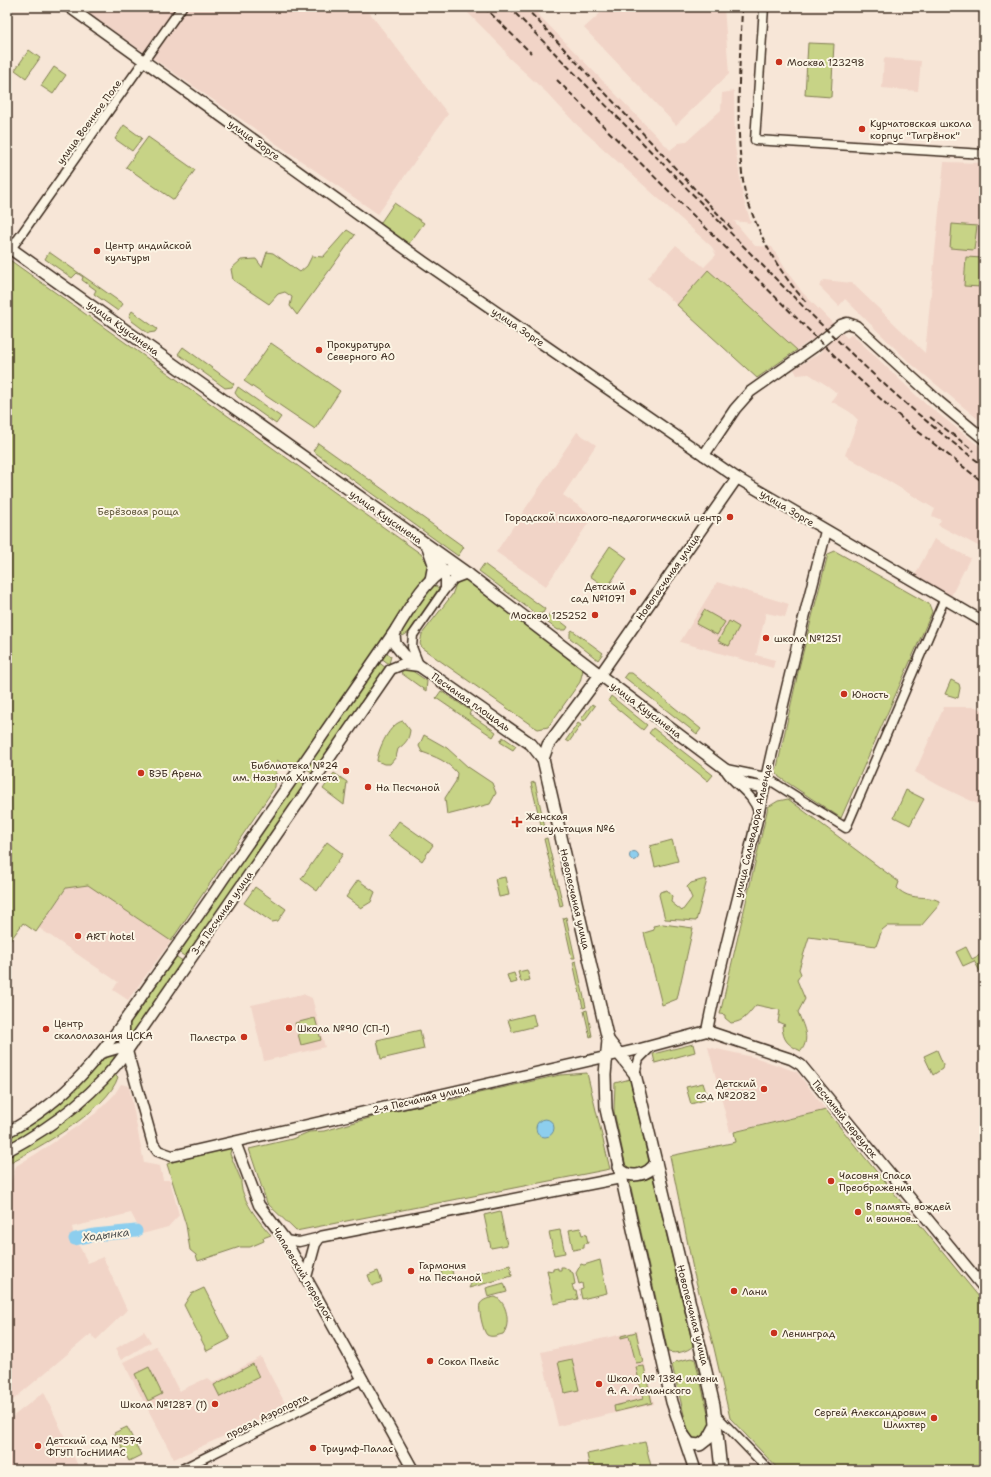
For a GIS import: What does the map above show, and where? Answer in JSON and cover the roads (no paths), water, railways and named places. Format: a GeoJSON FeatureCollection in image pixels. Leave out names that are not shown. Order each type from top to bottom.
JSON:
{"type":"FeatureCollection","features":[{"type":"Feature","properties":{"kind":"main road","name":"улица Куусинена"},"geometry":{"type":"LineString","coordinates":[[9,247],[428,548],[468,574],[600,675]]}},
{"type":"Feature","properties":{"kind":"main road"},"geometry":{"type":"LineString","coordinates":[[428,548],[434,564],[431,580]]}},
{"type":"Feature","properties":{"kind":"main road"},"geometry":{"type":"LineString","coordinates":[[397,628],[431,580],[437,574],[445,572],[468,574]]}},
{"type":"Feature","properties":{"kind":"main road","name":"Песчаная площадь"},"geometry":{"type":"LineString","coordinates":[[397,628],[394,638],[398,648],[420,666],[523,738],[536,748],[543,759]]}},
{"type":"Feature","properties":{"kind":"main road"},"geometry":{"type":"LineString","coordinates":[[543,759],[552,739],[600,675]]}},
{"type":"Feature","properties":{"kind":"main road","name":"Песчаная площадь"},"geometry":{"type":"LineString","coordinates":[[523,738],[540,743],[552,739]]}},
{"type":"Feature","properties":{"kind":"main road","name":"Новопесчаная улица"},"geometry":{"type":"LineString","coordinates":[[543,759],[612,1055],[605,1075],[606,1109],[619,1172]]}},
{"type":"Feature","properties":{"kind":"main road"},"geometry":{"type":"LineString","coordinates":[[612,1055],[636,1074]]}},
{"type":"Feature","properties":{"kind":"main road","name":"Новопесчаная улица"},"geometry":{"type":"LineString","coordinates":[[636,1074],[716,1420],[721,1470]]}},
{"type":"Feature","properties":{"kind":"main road"},"geometry":{"type":"LineString","coordinates":[[656,1162],[649,1171],[628,1175],[619,1172],[681,1432],[695,1470]]}},
{"type":"Feature","properties":{"kind":"main road"},"geometry":{"type":"LineString","coordinates":[[681,1432],[690,1444],[700,1445],[709,1438],[716,1420]]}},
{"type":"Feature","properties":{"kind":"street","name":"улица Зорге"},"geometry":{"type":"LineString","coordinates":[[69,7],[424,262],[737,478],[984,622]]}},
{"type":"Feature","properties":{"kind":"street","name":"улица Военное Поле"},"geometry":{"type":"LineString","coordinates":[[9,247],[144,62],[182,7]]}},
{"type":"Feature","properties":{"kind":"street"},"geometry":{"type":"LineString","coordinates":[[764,7],[755,140],[984,154]]}},
{"type":"Feature","properties":{"kind":"street"},"geometry":{"type":"LineString","coordinates":[[704,455],[734,409],[750,392],[814,347],[841,324],[847,323],[856,326],[939,402],[984,439]]}},
{"type":"Feature","properties":{"kind":"street","name":"Новопесчаная улица"},"geometry":{"type":"LineString","coordinates":[[600,675],[737,478]]}},
{"type":"Feature","properties":{"kind":"street","name":"улица Сальвадора Альенде"},"geometry":{"type":"LineString","coordinates":[[707,1031],[714,992],[758,812],[786,684],[826,531]]}},
{"type":"Feature","properties":{"kind":"street"},"geometry":{"type":"LineString","coordinates":[[428,548],[439,560],[445,572],[445,589]]}},
{"type":"Feature","properties":{"kind":"street"},"geometry":{"type":"LineString","coordinates":[[420,666],[412,647],[413,635],[445,589],[454,579],[468,574]]}},
{"type":"Feature","properties":{"kind":"street"},"geometry":{"type":"LineString","coordinates":[[724,769],[765,776],[846,828],[944,600]]}},
{"type":"Feature","properties":{"kind":"street","name":"3-я Песчаная улица"},"geometry":{"type":"LineString","coordinates":[[7,1132],[30,1118],[79,1080],[101,1053],[397,628]]}},
{"type":"Feature","properties":{"kind":"street","name":"3-я Песчаная улица"},"geometry":{"type":"LineString","coordinates":[[7,1151],[32,1138],[80,1104],[108,1075],[127,1051],[391,669],[403,664],[420,666]]}},
{"type":"Feature","properties":{"kind":"street","name":"улица Куусинена"},"geometry":{"type":"LineString","coordinates":[[600,675],[724,769],[748,785],[763,787]]}},
{"type":"Feature","properties":{"kind":"street"},"geometry":{"type":"LineString","coordinates":[[724,769],[736,784],[752,798],[758,812]]}},
{"type":"Feature","properties":{"kind":"street"},"geometry":{"type":"LineString","coordinates":[[124,1021],[122,1031],[124,1041],[136,1078],[153,1144],[158,1151],[172,1156],[235,1142]]}},
{"type":"Feature","properties":{"kind":"street"},"geometry":{"type":"LineString","coordinates":[[612,1055],[707,1031]]}},
{"type":"Feature","properties":{"kind":"street","name":"Песчаный переулок"},"geometry":{"type":"LineString","coordinates":[[707,1031],[791,1059],[801,1065],[984,1288]]}},
{"type":"Feature","properties":{"kind":"street"},"geometry":{"type":"LineString","coordinates":[[636,1074],[637,1064],[641,1055],[652,1046]]}},
{"type":"Feature","properties":{"kind":"street"},"geometry":{"type":"LineString","coordinates":[[101,1053],[118,1048],[127,1051]]}},
{"type":"Feature","properties":{"kind":"street","name":"2-я Песчаная улица"},"geometry":{"type":"LineString","coordinates":[[235,1142],[612,1055]]}},
{"type":"Feature","properties":{"kind":"street"},"geometry":{"type":"LineString","coordinates":[[108,1075],[123,1067],[131,1071],[136,1078]]}},
{"type":"Feature","properties":{"kind":"street","name":"Чапаевский переулок"},"geometry":{"type":"LineString","coordinates":[[235,1142],[259,1205],[285,1240],[412,1470]]}},
{"type":"Feature","properties":{"kind":"street"},"geometry":{"type":"LineString","coordinates":[[285,1240],[295,1242],[320,1237],[619,1172]]}},
{"type":"Feature","properties":{"kind":"street"},"geometry":{"type":"LineString","coordinates":[[306,1277],[315,1244],[320,1237]]}},
{"type":"Feature","properties":{"kind":"street","name":"проезд Аэропорта"},"geometry":{"type":"LineString","coordinates":[[180,1470],[363,1379]]}},
{"type":"Feature","properties":{"kind":"street"},"geometry":{"type":"LineString","coordinates":[[716,1420],[766,1469]]}},
{"type":"Feature","properties":{"kind":"water"},"geometry":{"type":"Polygon","coordinates":[[[634,851],[639,856],[634,861],[629,856],[634,851]]]}},
{"type":"Feature","properties":{"kind":"water"},"geometry":{"type":"Polygon","coordinates":[[[541,1119],[549,1119],[554,1124],[552,1135],[549,1137],[541,1137],[536,1132],[536,1124],[541,1119]]]}},
{"type":"Feature","properties":{"kind":"waterway","name":"Ходынка"},"geometry":{"type":"LineString","coordinates":[[75,1239],[94,1235],[136,1231]]}},
{"type":"Feature","properties":{"kind":"railway"},"geometry":{"type":"LineString","coordinates":[[484,7],[531,53]]}},
{"type":"Feature","properties":{"kind":"railway"},"geometry":{"type":"LineString","coordinates":[[509,7],[765,268],[870,372],[954,444],[984,466]]}},
{"type":"Feature","properties":{"kind":"railway"},"geometry":{"type":"LineString","coordinates":[[525,7],[733,230]]}},
{"type":"Feature","properties":{"kind":"railway"},"geometry":{"type":"LineString","coordinates":[[742,7],[739,77],[739,124],[745,193],[757,226],[775,261],[807,303]]}},
{"type":"Feature","properties":{"kind":"railway"},"geometry":{"type":"LineString","coordinates":[[557,80],[850,371],[906,422],[984,483]]}},
{"type":"Feature","properties":{"kind":"railway"},"geometry":{"type":"LineString","coordinates":[[930,417],[974,451]]}},
{"type":"Feature","properties":{"kind":"place","name":"Москва 123298"},"geometry":{"type":"Point","coordinates":[779,62]}},
{"type":"Feature","properties":{"kind":"place","name":"Курчатовская школа корпус \"Тигрёнок\""},"geometry":{"type":"Point","coordinates":[862,129]}},
{"type":"Feature","properties":{"kind":"place","name":"Центр индийской культуры"},"geometry":{"type":"Point","coordinates":[97,251]}},
{"type":"Feature","properties":{"kind":"place","name":"Прокуратура Северного АО"},"geometry":{"type":"Point","coordinates":[319,350]}},
{"type":"Feature","properties":{"kind":"place","name":"Городской психолого-педагогический центр"},"geometry":{"type":"Point","coordinates":[730,517]}},
{"type":"Feature","properties":{"kind":"place","name":"Детский сад №1071"},"geometry":{"type":"Point","coordinates":[633,592]}},
{"type":"Feature","properties":{"kind":"place","name":"Москва 125252"},"geometry":{"type":"Point","coordinates":[595,615]}},
{"type":"Feature","properties":{"kind":"place","name":"школа №1251"},"geometry":{"type":"Point","coordinates":[766,638]}},
{"type":"Feature","properties":{"kind":"place","name":"Юность"},"geometry":{"type":"Point","coordinates":[844,694]}},
{"type":"Feature","properties":{"kind":"place","name":"Библиотека №24 им. Назыма Хикмета"},"geometry":{"type":"Point","coordinates":[346,771]}},
{"type":"Feature","properties":{"kind":"place","name":"ВЭБ Арена"},"geometry":{"type":"Point","coordinates":[141,773]}},
{"type":"Feature","properties":{"kind":"place","name":"На Песчаной"},"geometry":{"type":"Point","coordinates":[368,787]}},
{"type":"Feature","properties":{"kind":"place","name":"Женская консультация №6"},"geometry":{"type":"Point","coordinates":[517,822]}},
{"type":"Feature","properties":{"kind":"place","name":"ART hotel"},"geometry":{"type":"Point","coordinates":[78,936]}},
{"type":"Feature","properties":{"kind":"place","name":"Школа №90 (СП-1)"},"geometry":{"type":"Point","coordinates":[289,1028]}},
{"type":"Feature","properties":{"kind":"place","name":"Центр скалолазания ЦСКА"},"geometry":{"type":"Point","coordinates":[46,1029]}},
{"type":"Feature","properties":{"kind":"place","name":"Палестра"},"geometry":{"type":"Point","coordinates":[244,1037]}},
{"type":"Feature","properties":{"kind":"place","name":"Детский сад №2082"},"geometry":{"type":"Point","coordinates":[764,1089]}},
{"type":"Feature","properties":{"kind":"place","name":"Часовня Спаса Преображения"},"geometry":{"type":"Point","coordinates":[831,1181]}},
{"type":"Feature","properties":{"kind":"place","name":"В память вождей и воинов..."},"geometry":{"type":"Point","coordinates":[858,1212]}},
{"type":"Feature","properties":{"kind":"place","name":"Гармония на Песчаной"},"geometry":{"type":"Point","coordinates":[411,1271]}},
{"type":"Feature","properties":{"kind":"place","name":"Лани"},"geometry":{"type":"Point","coordinates":[734,1291]}},
{"type":"Feature","properties":{"kind":"place","name":"Ленинград"},"geometry":{"type":"Point","coordinates":[774,1333]}},
{"type":"Feature","properties":{"kind":"place","name":"Сокол Плейс"},"geometry":{"type":"Point","coordinates":[430,1361]}},
{"type":"Feature","properties":{"kind":"place","name":"Школа № 1384 имени А. А. Леманского"},"geometry":{"type":"Point","coordinates":[599,1384]}},
{"type":"Feature","properties":{"kind":"place","name":"Школа №1287 (1)"},"geometry":{"type":"Point","coordinates":[215,1404]}},
{"type":"Feature","properties":{"kind":"place","name":"Сергей Александрович Шлихтер"},"geometry":{"type":"Point","coordinates":[934,1418]}},
{"type":"Feature","properties":{"kind":"place","name":"Детский сад №574 ФГУП ГосНИИАС"},"geometry":{"type":"Point","coordinates":[38,1446]}},
{"type":"Feature","properties":{"kind":"place","name":"Триумф-Палас"},"geometry":{"type":"Point","coordinates":[313,1448]}},
{"type":"Feature","properties":{"kind":"park label","name":"Берёзовая роща"},"geometry":{"type":"Point","coordinates":[138,511]}}]}
